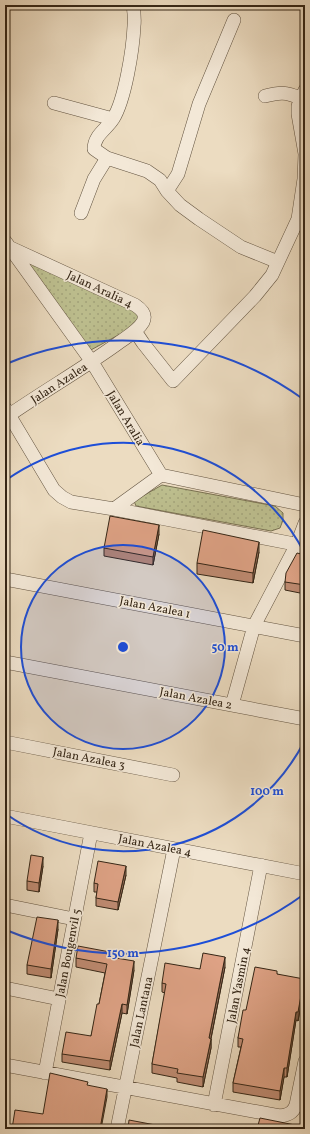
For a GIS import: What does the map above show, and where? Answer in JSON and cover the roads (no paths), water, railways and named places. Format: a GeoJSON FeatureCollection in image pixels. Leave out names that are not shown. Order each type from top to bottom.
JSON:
{"type":"FeatureCollection","features":[{"type":"Feature","properties":{"kind":"street"},"geometry":{"type":"LineString","coordinates":[[133,5],[134,27],[123,96],[113,119],[102,130],[94,146],[95,150],[107,158],[146,171],[160,180],[167,191],[180,205],[194,216],[241,247],[278,262]]}},
{"type":"Feature","properties":{"kind":"street"},"geometry":{"type":"LineString","coordinates":[[167,191],[178,174],[199,104],[234,20]]}},
{"type":"Feature","properties":{"kind":"street"},"geometry":{"type":"LineString","coordinates":[[135,331],[173,381],[255,296],[272,275],[298,219],[304,179],[305,154],[298,106],[303,94],[278,92],[265,96]]}},
{"type":"Feature","properties":{"kind":"street"},"geometry":{"type":"LineString","coordinates":[[54,103],[113,119]]}},
{"type":"Feature","properties":{"kind":"street"},"geometry":{"type":"LineString","coordinates":[[81,213],[94,179],[107,158]]}},
{"type":"Feature","properties":{"kind":"street","name":"Jalan Aralia 4"},"geometry":{"type":"LineString","coordinates":[[7,244],[142,310],[144,314],[144,321],[141,326],[92,362]]}},
{"type":"Feature","properties":{"kind":"street","name":"Jalan Aralia"},"geometry":{"type":"LineString","coordinates":[[7,244],[92,362],[161,475]]}},
{"type":"Feature","properties":{"kind":"street","name":"Jalan Azalea"},"geometry":{"type":"LineString","coordinates":[[6,414],[92,362]]}},
{"type":"Feature","properties":{"kind":"street"},"geometry":{"type":"LineString","coordinates":[[6,414],[54,490],[70,502],[301,545]]}},
{"type":"Feature","properties":{"kind":"street"},"geometry":{"type":"LineString","coordinates":[[114,509],[161,475],[305,505]]}},
{"type":"Feature","properties":{"kind":"street"},"geometry":{"type":"LineString","coordinates":[[232,706],[254,626],[301,545],[305,523]]}},
{"type":"Feature","properties":{"kind":"street","name":"Jalan Azalea 1"},"geometry":{"type":"LineString","coordinates":[[5,579],[305,636]]}},
{"type":"Feature","properties":{"kind":"street","name":"Jalan Azalea 2"},"geometry":{"type":"LineString","coordinates":[[5,662],[305,719]]}},
{"type":"Feature","properties":{"kind":"street","name":"Jalan Azalea 3"},"geometry":{"type":"LineString","coordinates":[[5,742],[173,775]]}},
{"type":"Feature","properties":{"kind":"street","name":"Jalan Azalea 4"},"geometry":{"type":"LineString","coordinates":[[5,816],[305,874]]}},
{"type":"Feature","properties":{"kind":"street","name":"Jalan Bougenvil 5"},"geometry":{"type":"LineString","coordinates":[[45,1073],[91,833]]}},
{"type":"Feature","properties":{"kind":"street","name":"Jalan Lantana"},"geometry":{"type":"LineString","coordinates":[[117,1129],[174,849]]}},
{"type":"Feature","properties":{"kind":"street","name":"Jalan Yasmin 4"},"geometry":{"type":"LineString","coordinates":[[214,1105],[261,865]]}},
{"type":"Feature","properties":{"kind":"street"},"geometry":{"type":"LineString","coordinates":[[5,905],[74,919]]}},
{"type":"Feature","properties":{"kind":"street"},"geometry":{"type":"LineString","coordinates":[[5,988],[59,999]]}},
{"type":"Feature","properties":{"kind":"street"},"geometry":{"type":"LineString","coordinates":[[5,1065],[214,1105],[280,1116],[287,1115],[294,1111],[298,1099],[305,1061]]}}]}
